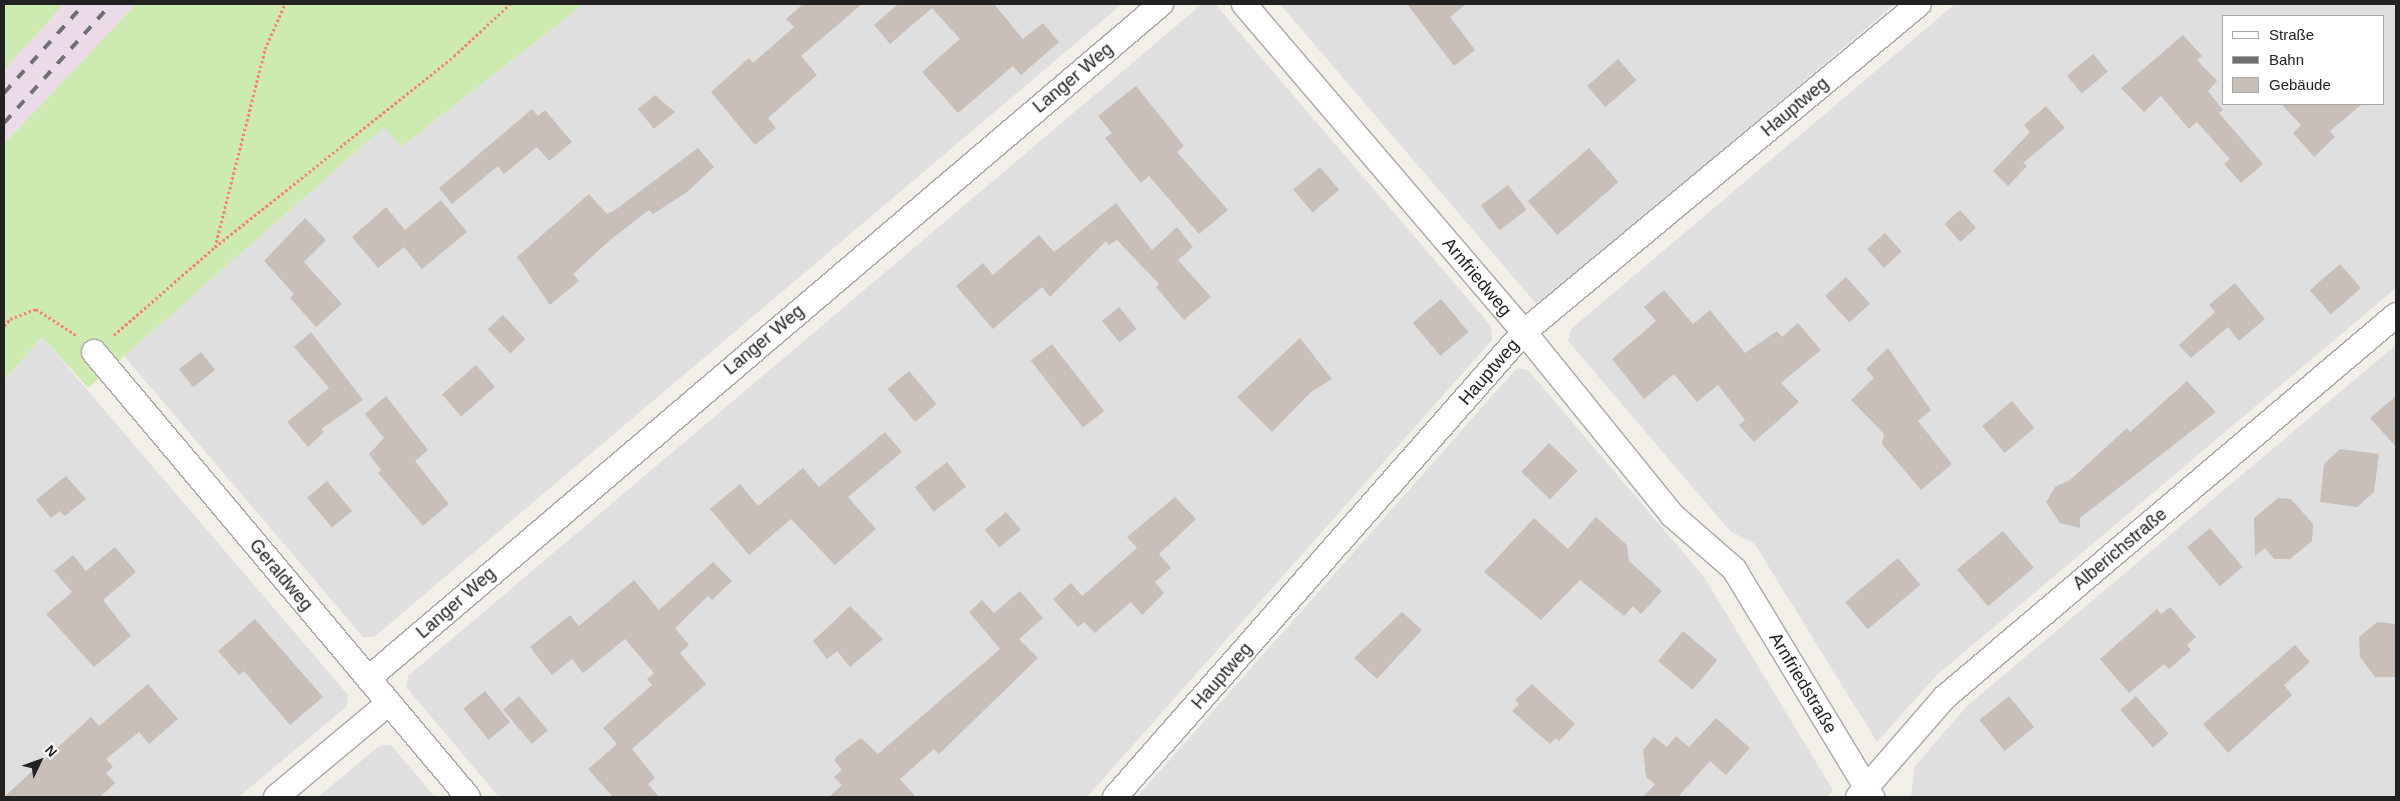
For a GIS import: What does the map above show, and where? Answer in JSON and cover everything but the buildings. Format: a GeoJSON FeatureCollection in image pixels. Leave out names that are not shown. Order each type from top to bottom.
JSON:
{"type":"FeatureCollection","features":[{"type":"Feature","properties":{"kind":"street","name":"Langer Weg"},"geometry":{"type":"LineString","coordinates":[[369,678],[1161,4]]}},
{"type":"Feature","properties":{"kind":"street","name":"Arnfriedweg"},"geometry":{"type":"LineString","coordinates":[[1244,4],[1524,332],[1672,515],[1734,569]]}},
{"type":"Feature","properties":{"kind":"street","name":"Hauptweg"},"geometry":{"type":"LineString","coordinates":[[1115,797],[1524,332],[1919,4]]}},
{"type":"Feature","properties":{"kind":"street","name":"Alberichstraße"},"geometry":{"type":"LineString","coordinates":[[1865,794],[1945,697],[2396,315]]}},
{"type":"Feature","properties":{"kind":"street","name":"Geraldweg"},"geometry":{"type":"LineString","coordinates":[[88,346],[468,797]]}},
{"type":"Feature","properties":{"kind":"street","name":"Arnfriedstraße"},"geometry":{"type":"LineString","coordinates":[[1734,569],[1865,794]]}},
{"type":"Feature","properties":{"kind":"street"},"geometry":{"type":"LineString","coordinates":[[276,797],[389,703]]}},
{"type":"Feature","properties":{"kind":"path"},"geometry":{"type":"LineString","coordinates":[[215,247],[265,50],[286,4]]}},
{"type":"Feature","properties":{"kind":"path"},"geometry":{"type":"LineString","coordinates":[[4,326],[10,319],[36,309],[88,346],[454,56],[510,4]]}},
{"type":"Feature","properties":{"kind":"shaded area"},"geometry":{"type":"Polygon","coordinates":[[[64,4],[136,4],[4,144],[4,70],[64,4]]]}},
{"type":"Feature","properties":{"kind":"shaded area"},"geometry":{"type":"Polygon","coordinates":[[[584,4],[1122,4],[374,637],[363,637],[124,356],[385,126],[401,147],[584,4]]]}},
{"type":"Feature","properties":{"kind":"shaded area"},"geometry":{"type":"Polygon","coordinates":[[[1202,4],[1215,4],[1491,326],[1492,340],[1087,797],[499,797],[406,687],[408,676],[1202,4]]]}},
{"type":"Feature","properties":{"kind":"shaded area"},"geometry":{"type":"Polygon","coordinates":[[[1280,4],[1895,4],[1538,306],[1280,4]]]}},
{"type":"Feature","properties":{"kind":"shaded area"},"geometry":{"type":"Polygon","coordinates":[[[1955,4],[2396,4],[2396,288],[1937,675],[1877,742],[1754,543],[1731,532],[1568,341],[1571,329],[1955,4]]]}},
{"type":"Feature","properties":{"kind":"shaded area"},"geometry":{"type":"Polygon","coordinates":[[[42,337],[348,695],[347,706],[239,797],[4,797],[4,380],[42,337]]]}},
{"type":"Feature","properties":{"kind":"shaded area"},"geometry":{"type":"Polygon","coordinates":[[[2396,345],[2396,797],[1911,797],[1915,766],[1967,706],[2396,345]]]}},
{"type":"Feature","properties":{"kind":"shaded area"},"geometry":{"type":"Polygon","coordinates":[[[1517,368],[1528,370],[1704,577],[1833,790],[1827,797],[1137,797],[1517,368]]]}},
{"type":"Feature","properties":{"kind":"shaded area"},"geometry":{"type":"Polygon","coordinates":[[[391,745],[435,797],[318,797],[379,746],[391,745]]]}},
{"type":"Feature","properties":{"kind":"green space"},"geometry":{"type":"Polygon","coordinates":[[[4,4],[64,4],[4,70],[4,4]]]}},
{"type":"Feature","properties":{"kind":"green space"},"geometry":{"type":"Polygon","coordinates":[[[136,4],[584,4],[401,147],[384,127],[88,388],[42,337],[4,380],[4,144],[136,4]]]}},
{"type":"Feature","properties":{"kind":"railway"},"geometry":{"type":"LineString","coordinates":[[4,93],[84,4]]}},
{"type":"Feature","properties":{"kind":"railway"},"geometry":{"type":"LineString","coordinates":[[4,123],[111,4]]}}]}
